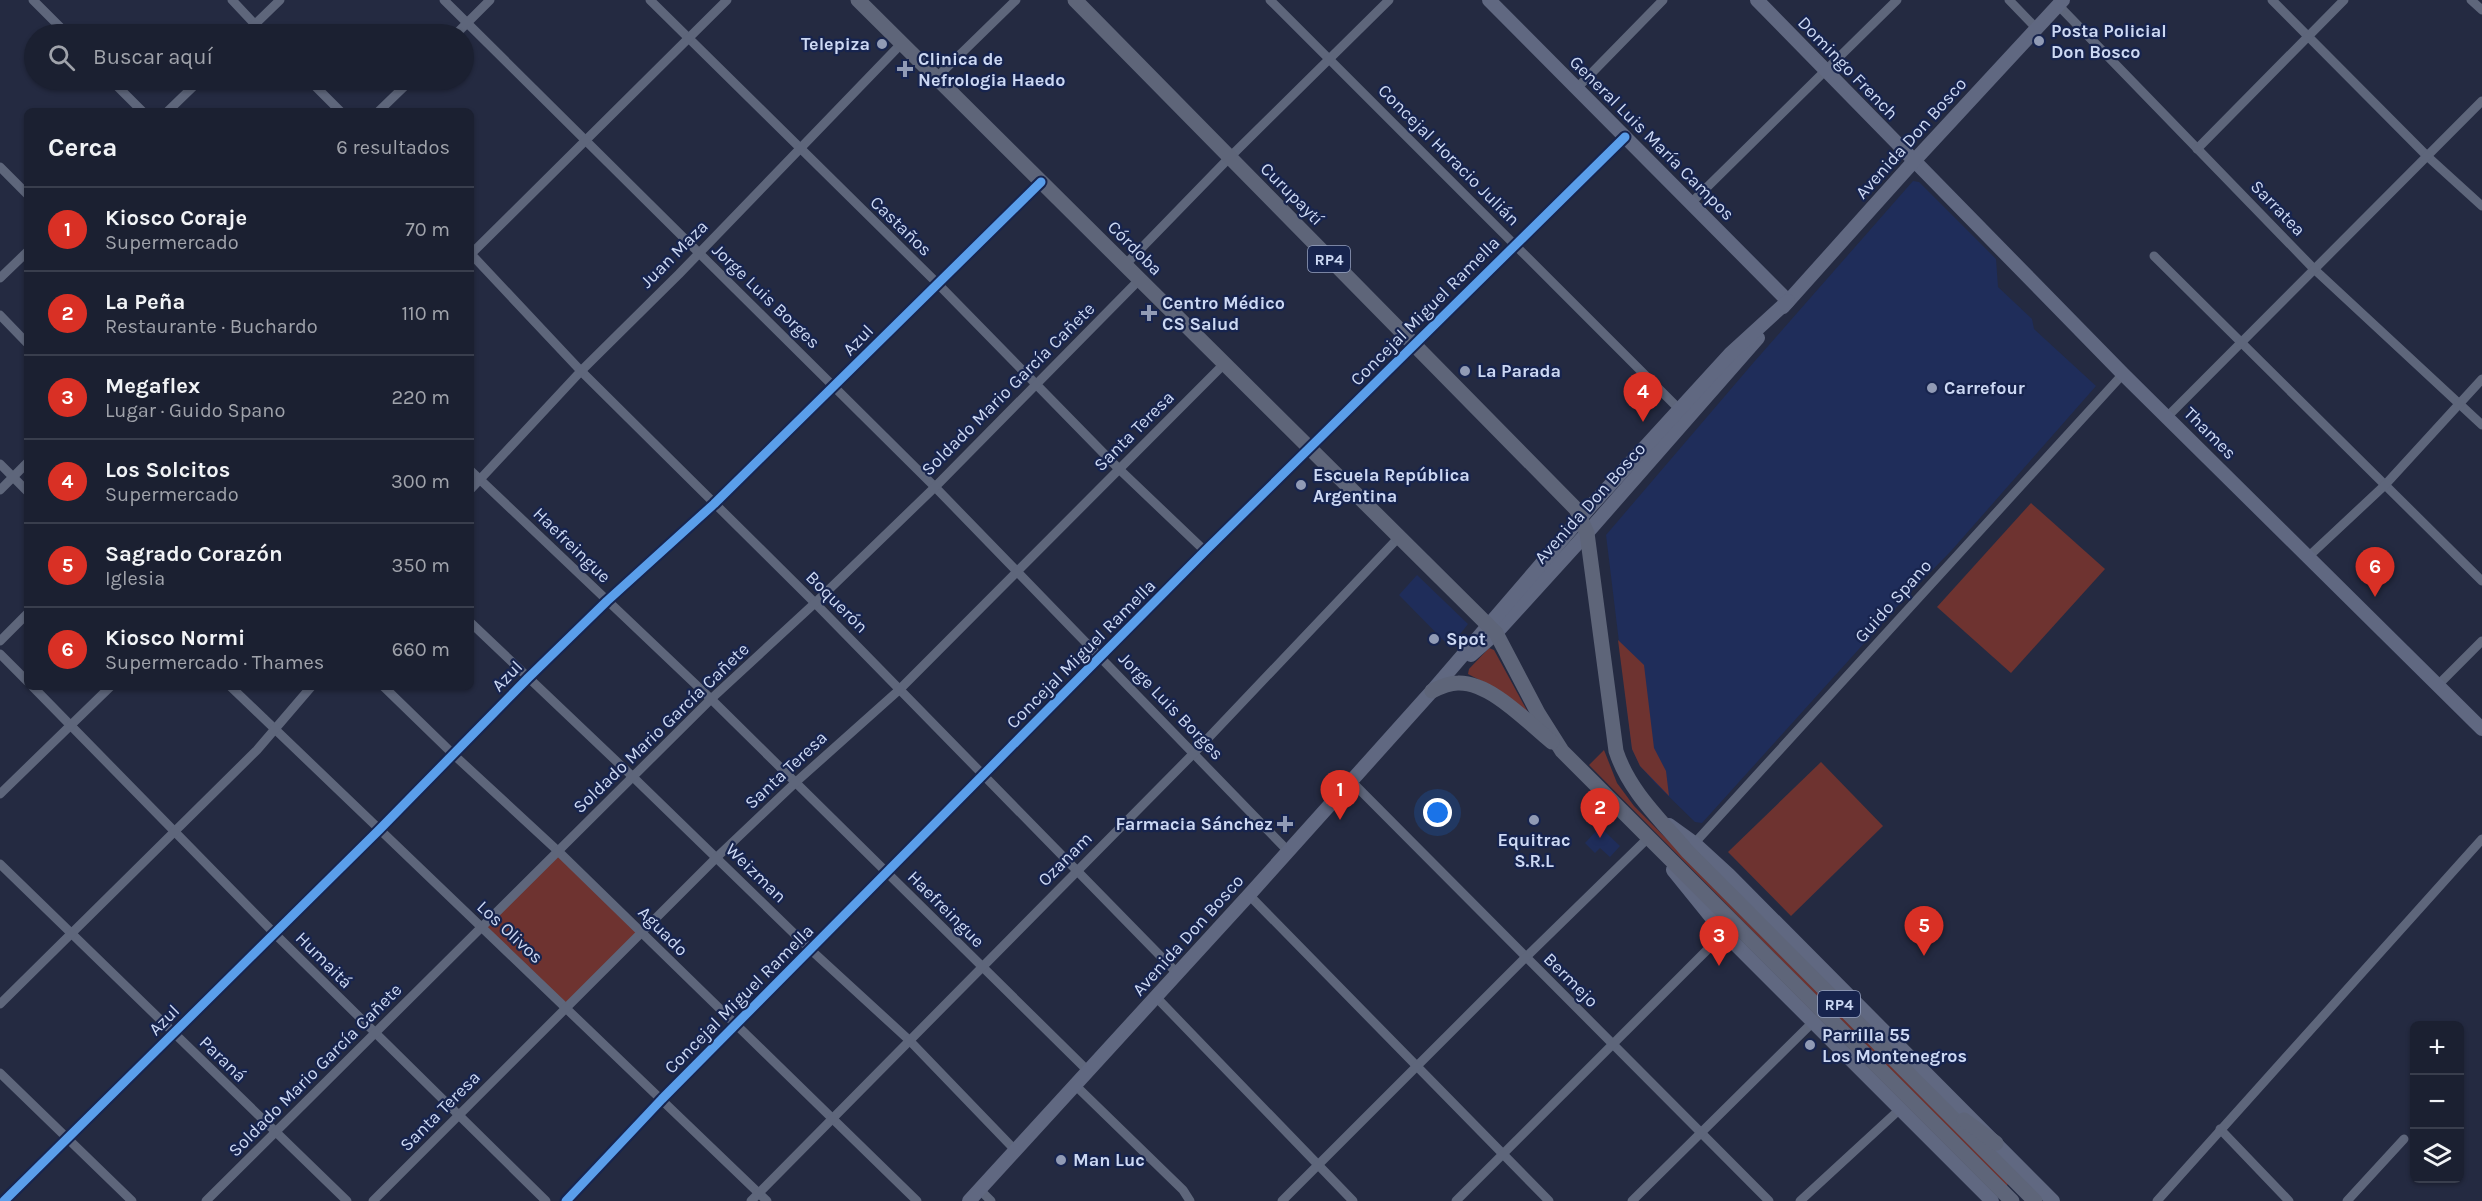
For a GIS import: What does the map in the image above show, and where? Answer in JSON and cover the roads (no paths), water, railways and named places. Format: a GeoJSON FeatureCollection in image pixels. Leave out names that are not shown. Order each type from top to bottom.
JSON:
{"type":"FeatureCollection","features":[{"type":"Feature","properties":{"kind":"main road","name":"Córdoba"},"geometry":{"type":"LineString","coordinates":[[858,0],[1492,629]]}},
{"type":"Feature","properties":{"kind":"main road","name":"Curupaytí"},"geometry":{"type":"LineString","coordinates":[[1076,0],[1229,158],[1568,499],[1582,518]]}},
{"type":"Feature","properties":{"kind":"main road","name":"General Luis María Campos"},"geometry":{"type":"LineString","coordinates":[[1489,0],[1788,301]]}},
{"type":"Feature","properties":{"kind":"main road","name":"Domingo French"},"geometry":{"type":"LineString","coordinates":[[1757,0],[1914,160]]}},
{"type":"Feature","properties":{"kind":"main road","name":"Avenida Don Bosco"},"geometry":{"type":"LineString","coordinates":[[969,1201],[1178,974],[1432,691],[1587,533],[1732,370],[1788,301],[1914,160],[2061,2]]}},
{"type":"Feature","properties":{"kind":"main road","name":"Thames"},"geometry":{"type":"LineString","coordinates":[[1914,160],[2123,374],[2482,729]]}},
{"type":"Feature","properties":{"kind":"main road","name":"Avenida Don Bosco"},"geometry":{"type":"LineString","coordinates":[[1492,629],[1582,518],[1730,354],[1788,301]]}},
{"type":"Feature","properties":{"kind":"main road","name":"RP4"},"geometry":{"type":"LineString","coordinates":[[1582,518],[1587,533],[1616,751],[1634,790],[1928,1095],[2027,1184],[2035,1201]]}},
{"type":"Feature","properties":{"kind":"main road","name":"RP4"},"geometry":{"type":"LineString","coordinates":[[1492,629],[1538,713],[1562,751],[1905,1105],[2011,1201]]}},
{"type":"Feature","properties":{"kind":"main road"},"geometry":{"type":"LineString","coordinates":[[1432,691],[1458,683],[1481,688],[1510,707],[1562,751]]}},
{"type":"Feature","properties":{"kind":"main road"},"geometry":{"type":"LineString","coordinates":[[1647,839],[1724,933],[1818,1017]]}},
{"type":"Feature","properties":{"kind":"main road"},"geometry":{"type":"LineString","coordinates":[[1691,847],[1730,875],[1996,1143],[2027,1184],[2053,1201]]}},
{"type":"Feature","properties":{"kind":"main road"},"geometry":{"type":"LineString","coordinates":[[1928,1095],[1996,1143]]}},
{"type":"Feature","properties":{"kind":"main road"},"geometry":{"type":"LineString","coordinates":[[1905,1105],[1992,1201]]}},
{"type":"Feature","properties":{"kind":"street"},"geometry":{"type":"LineString","coordinates":[[33,0],[57,24]]}},
{"type":"Feature","properties":{"kind":"street"},"geometry":{"type":"LineString","coordinates":[[232,0],[254,24]]}},
{"type":"Feature","properties":{"kind":"street"},"geometry":{"type":"LineString","coordinates":[[256,24],[280,0]]}},
{"type":"Feature","properties":{"kind":"street","name":"Jorge Luis Borges"},"geometry":{"type":"LineString","coordinates":[[444,0],[467,24]]}},
{"type":"Feature","properties":{"kind":"street"},"geometry":{"type":"LineString","coordinates":[[467,24],[490,0]]}},
{"type":"Feature","properties":{"kind":"street","name":"Castaños"},"geometry":{"type":"LineString","coordinates":[[650,0],[937,283],[1119,469],[1205,551]]}},
{"type":"Feature","properties":{"kind":"street"},"geometry":{"type":"LineString","coordinates":[[474,251],[727,0]]}},
{"type":"Feature","properties":{"kind":"street"},"geometry":{"type":"LineString","coordinates":[[936,78],[1016,0]]}},
{"type":"Feature","properties":{"kind":"street","name":"Concejal Horacio Julián"},"geometry":{"type":"LineString","coordinates":[[1270,0],[1680,410]]}},
{"type":"Feature","properties":{"kind":"street"},"geometry":{"type":"LineString","coordinates":[[1125,265],[1229,158],[1389,0]]}},
{"type":"Feature","properties":{"kind":"street"},"geometry":{"type":"LineString","coordinates":[[1577,88],[1664,0]]}},
{"type":"Feature","properties":{"kind":"street"},"geometry":{"type":"LineString","coordinates":[[1691,203],[1897,0]]}},
{"type":"Feature","properties":{"kind":"street"},"geometry":{"type":"LineString","coordinates":[[2009,0],[2036,28]]}},
{"type":"Feature","properties":{"kind":"street"},"geometry":{"type":"LineString","coordinates":[[2272,0],[2427,156],[2482,206]]}},
{"type":"Feature","properties":{"kind":"street"},"geometry":{"type":"LineString","coordinates":[[2198,149],[2344,0]]}},
{"type":"Feature","properties":{"kind":"street"},"geometry":{"type":"LineString","coordinates":[[2471,0],[2482,10]]}},
{"type":"Feature","properties":{"kind":"street","name":"Sarratea"},"geometry":{"type":"LineString","coordinates":[[2061,2],[2314,269],[2482,425]]}},
{"type":"Feature","properties":{"kind":"street","name":"Jorge Luis Borges"},"geometry":{"type":"LineString","coordinates":[[474,31],[836,387],[1102,657],[1288,851]]}},
{"type":"Feature","properties":{"kind":"street","name":"Juan Maza"},"geometry":{"type":"LineString","coordinates":[[474,485],[581,371],[902,43]]}},
{"type":"Feature","properties":{"kind":"street"},"geometry":{"type":"LineString","coordinates":[[121,90],[139,108]]}},
{"type":"Feature","properties":{"kind":"street"},"geometry":{"type":"LineString","coordinates":[[171,108],[190,90]]}},
{"type":"Feature","properties":{"kind":"street"},"geometry":{"type":"LineString","coordinates":[[319,90],[337,108]]}},
{"type":"Feature","properties":{"kind":"street"},"geometry":{"type":"LineString","coordinates":[[382,108],[401,90]]}},
{"type":"Feature","properties":{"kind":"street"},"geometry":{"type":"LineString","coordinates":[[2167,417],[2482,101]]}},
{"type":"Feature","properties":{"kind":"street","name":"Concejal Miguel Ramella"},"geometry":{"type":"LineString","coordinates":[[566,1201],[735,1025],[812,951],[982,775],[1514,244],[1625,137]]}},
{"type":"Feature","properties":{"kind":"street"},"geometry":{"type":"LineString","coordinates":[[0,167],[24,191]]}},
{"type":"Feature","properties":{"kind":"street","name":"Azul"},"geometry":{"type":"LineString","coordinates":[[4,1201],[379,830],[528,678],[836,387],[937,283],[1041,182]]}},
{"type":"Feature","properties":{"kind":"street"},"geometry":{"type":"LineString","coordinates":[[0,279],[24,255]]}},
{"type":"Feature","properties":{"kind":"street"},"geometry":{"type":"LineString","coordinates":[[2154,256],[2243,341],[2482,581]]}},
{"type":"Feature","properties":{"kind":"street","name":"Boquerón"},"geometry":{"type":"LineString","coordinates":[[474,257],[581,371],[815,603],[1178,974]]}},
{"type":"Feature","properties":{"kind":"street","name":"Soldado Mario García Cañete"},"geometry":{"type":"LineString","coordinates":[[206,1201],[711,699],[935,487],[1139,280]]}},
{"type":"Feature","properties":{"kind":"street"},"geometry":{"type":"LineString","coordinates":[[0,315],[24,340]]}},
{"type":"Feature","properties":{"kind":"street","name":"Santa Teresa"},"geometry":{"type":"LineString","coordinates":[[373,1201],[716,858],[796,782],[899,690],[1224,364]]}},
{"type":"Feature","properties":{"kind":"street","name":"Guido Spano"},"geometry":{"type":"LineString","coordinates":[[1691,847],[2123,374]]}},
{"type":"Feature","properties":{"kind":"street"},"geometry":{"type":"LineString","coordinates":[[2308,557],[2385,485],[2482,379]]}},
{"type":"Feature","properties":{"kind":"street"},"geometry":{"type":"LineString","coordinates":[[0,464],[24,488]]}},
{"type":"Feature","properties":{"kind":"street"},"geometry":{"type":"LineString","coordinates":[[0,490],[24,466]]}},
{"type":"Feature","properties":{"kind":"street","name":"Haefreingue"},"geometry":{"type":"LineString","coordinates":[[474,474],[711,699],[1088,1071]]}},
{"type":"Feature","properties":{"kind":"street","name":"Ozanam"},"geometry":{"type":"LineString","coordinates":[[751,1201],[1194,753],[1399,537]]}},
{"type":"Feature","properties":{"kind":"street"},"geometry":{"type":"LineString","coordinates":[[0,641],[24,617]]}},
{"type":"Feature","properties":{"kind":"street","name":"Weizman"},"geometry":{"type":"LineString","coordinates":[[474,626],[812,951],[909,1040],[1015,1150]]}},
{"type":"Feature","properties":{"kind":"street"},"geometry":{"type":"LineString","coordinates":[[2437,686],[2482,641]]}},
{"type":"Feature","properties":{"kind":"street"},"geometry":{"type":"LineString","coordinates":[[0,654],[24,678]]}},
{"type":"Feature","properties":{"kind":"street","name":"Humaitá"},"geometry":{"type":"LineString","coordinates":[[36,690],[274,934],[546,1201]]}},
{"type":"Feature","properties":{"kind":"street"},"geometry":{"type":"LineString","coordinates":[[0,794],[107,690]]}},
{"type":"Feature","properties":{"kind":"street","name":"Los Olivos"},"geometry":{"type":"LineString","coordinates":[[234,690],[481,929],[567,1007],[768,1201]]}},
{"type":"Feature","properties":{"kind":"street"},"geometry":{"type":"LineString","coordinates":[[0,1004],[175,832],[276,729],[308,690]]}},
{"type":"Feature","properties":{"kind":"street","name":"Aguado"},"geometry":{"type":"LineString","coordinates":[[387,690],[559,852],[917,1201]]}},
{"type":"Feature","properties":{"kind":"street","name":"Bermejo"},"geometry":{"type":"LineString","coordinates":[[1351,781],[1769,1201]]}},
{"type":"Feature","properties":{"kind":"street"},"geometry":{"type":"LineString","coordinates":[[1282,1201],[1647,839]]}},
{"type":"Feature","properties":{"kind":"street"},"geometry":{"type":"LineString","coordinates":[[2157,1201],[2482,839]]}},
{"type":"Feature","properties":{"kind":"street","name":"Paraná"},"geometry":{"type":"LineString","coordinates":[[0,864],[347,1201]]}},
{"type":"Feature","properties":{"kind":"street"},"geometry":{"type":"LineString","coordinates":[[1249,895],[1549,1201]]}},
{"type":"Feature","properties":{"kind":"street"},"geometry":{"type":"LineString","coordinates":[[1456,1201],[1724,933]]}},
{"type":"Feature","properties":{"kind":"street"},"geometry":{"type":"LineString","coordinates":[[1156,997],[1353,1201]]}},
{"type":"Feature","properties":{"kind":"street"},"geometry":{"type":"LineString","coordinates":[[1632,1201],[1818,1017]]}},
{"type":"Feature","properties":{"kind":"street"},"geometry":{"type":"LineString","coordinates":[[0,1073],[132,1201]]}},
{"type":"Feature","properties":{"kind":"street"},"geometry":{"type":"LineString","coordinates":[[1075,1085],[1183,1190],[1190,1201]]}},
{"type":"Feature","properties":{"kind":"street"},"geometry":{"type":"LineString","coordinates":[[1800,1201],[1905,1105]]}},
{"type":"Feature","properties":{"kind":"street"},"geometry":{"type":"LineString","coordinates":[[2220,1129],[2289,1201]]}},
{"type":"Feature","properties":{"kind":"street"},"geometry":{"type":"LineString","coordinates":[[2347,1201],[2404,1139]]}},
{"type":"Feature","properties":{"kind":"street"},"geometry":{"type":"LineString","coordinates":[[2011,1201],[2027,1184]]}},
{"type":"Feature","properties":{"kind":"street"},"geometry":{"type":"LineString","coordinates":[[979,1190],[991,1201]]}},
{"type":"Feature","properties":{"kind":"place","name":"Posta Policial Don Bosco"},"geometry":{"type":"Point","coordinates":[2039,41]}},
{"type":"Feature","properties":{"kind":"place","name":"Telepiza"},"geometry":{"type":"Point","coordinates":[882,44]}},
{"type":"Feature","properties":{"kind":"place","name":"Clinica de Nefrologia Haedo"},"geometry":{"type":"Point","coordinates":[905,69]}},
{"type":"Feature","properties":{"kind":"place","name":"Centro Médico CS Salud"},"geometry":{"type":"Point","coordinates":[1149,313]}},
{"type":"Feature","properties":{"kind":"place","name":"La Parada"},"geometry":{"type":"Point","coordinates":[1465,371]}},
{"type":"Feature","properties":{"kind":"place","name":"Carrefour"},"geometry":{"type":"Point","coordinates":[1932,388]}},
{"type":"Feature","properties":{"kind":"place","name":"Los Solcitos"},"geometry":{"type":"Point","coordinates":[1643,422]}},
{"type":"Feature","properties":{"kind":"place","name":"Escuela República Argentina"},"geometry":{"type":"Point","coordinates":[1301,485]}},
{"type":"Feature","properties":{"kind":"place","name":"Kiosco Normi"},"geometry":{"type":"Point","coordinates":[2375,597]}},
{"type":"Feature","properties":{"kind":"place","name":"Spot"},"geometry":{"type":"Point","coordinates":[1434,639]}},
{"type":"Feature","properties":{"kind":"place","name":"Kiosco Coraje"},"geometry":{"type":"Point","coordinates":[1340,820]}},
{"type":"Feature","properties":{"kind":"place","name":"Equitrac S.R.L"},"geometry":{"type":"Point","coordinates":[1534,820]}},
{"type":"Feature","properties":{"kind":"place","name":"Farmacia Sánchez"},"geometry":{"type":"Point","coordinates":[1285,824]}},
{"type":"Feature","properties":{"kind":"place","name":"La Peña"},"geometry":{"type":"Point","coordinates":[1600,838]}},
{"type":"Feature","properties":{"kind":"place","name":"Sagrado Corazón"},"geometry":{"type":"Point","coordinates":[1924,956]}},
{"type":"Feature","properties":{"kind":"place","name":"Megaflex"},"geometry":{"type":"Point","coordinates":[1719,966]}},
{"type":"Feature","properties":{"kind":"place","name":"Parrilla 55 Los Montenegros"},"geometry":{"type":"Point","coordinates":[1810,1045]}},
{"type":"Feature","properties":{"kind":"place","name":"Man Luc"},"geometry":{"type":"Point","coordinates":[1061,1160]}}]}
